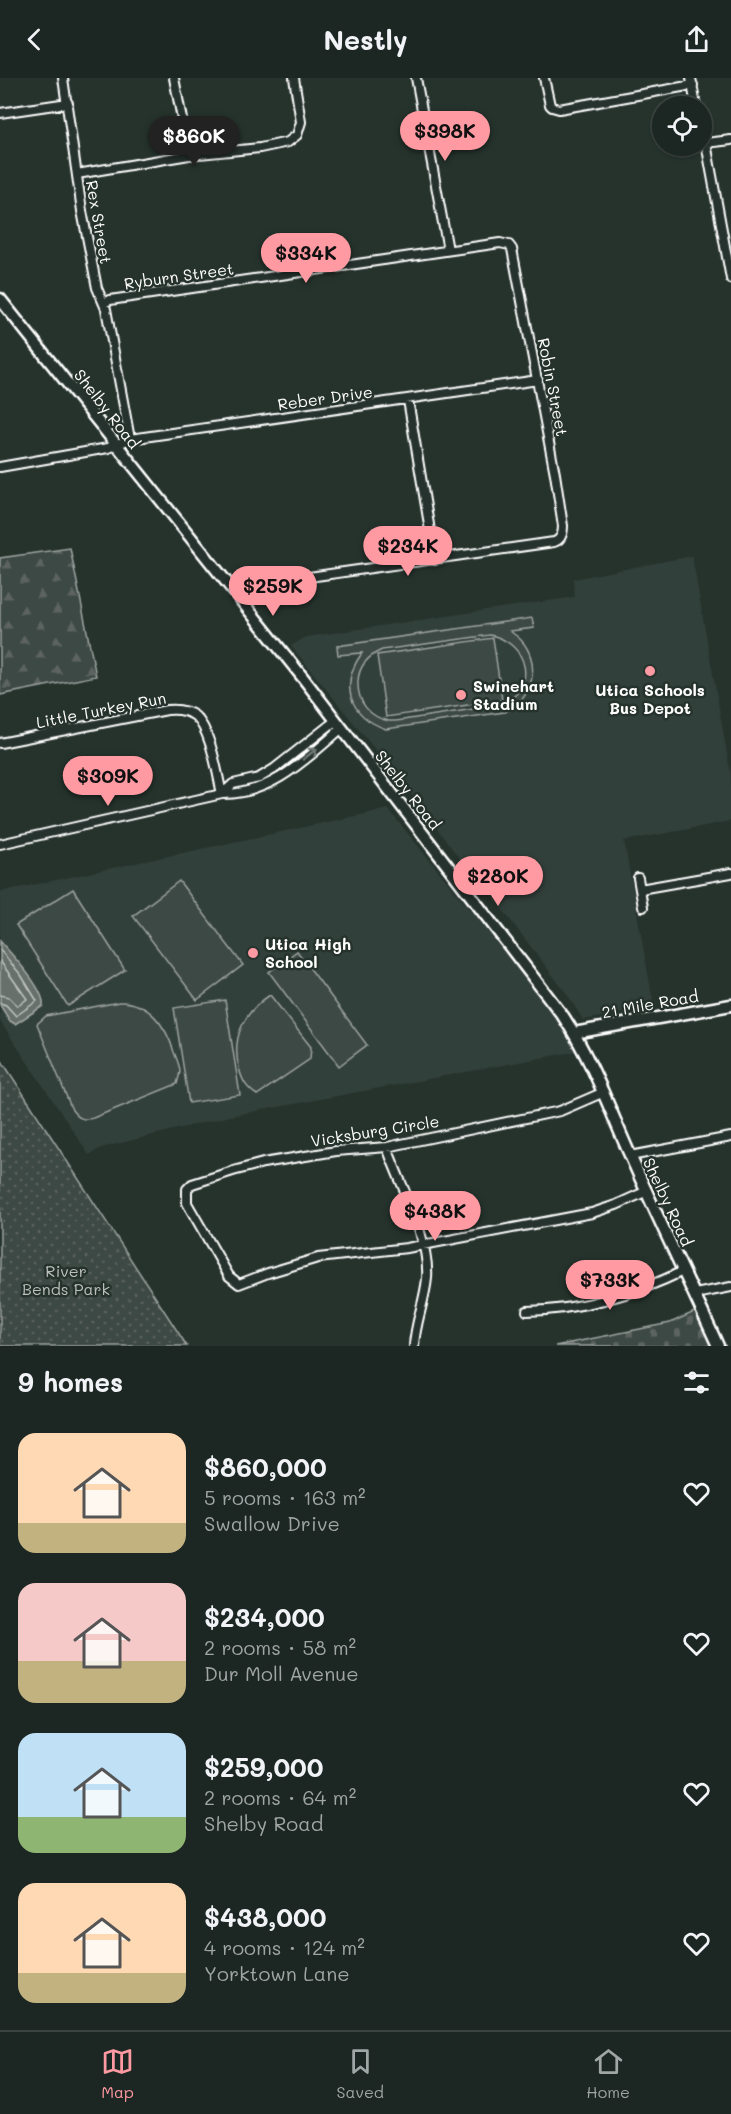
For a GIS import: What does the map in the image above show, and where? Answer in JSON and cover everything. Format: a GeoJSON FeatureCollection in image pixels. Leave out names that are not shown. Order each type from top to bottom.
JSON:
{"type":"FeatureCollection","features":[{"type":"Feature","properties":{"kind":"street","name":"Rex Street"},"geometry":{"type":"LineString","coordinates":[[63,78],[78,190],[95,277],[104,303],[130,439]]}},
{"type":"Feature","properties":{"kind":"street"},"geometry":{"type":"LineString","coordinates":[[174,78],[189,155]]}},
{"type":"Feature","properties":{"kind":"street"},"geometry":{"type":"LineString","coordinates":[[77,174],[189,155],[282,144],[297,135],[301,122],[294,78]]}},
{"type":"Feature","properties":{"kind":"street"},"geometry":{"type":"LineString","coordinates":[[416,78],[448,250]]}},
{"type":"Feature","properties":{"kind":"street"},"geometry":{"type":"LineString","coordinates":[[544,78],[549,102],[552,107],[559,109],[692,81],[694,96]]}},
{"type":"Feature","properties":{"kind":"street"},"geometry":{"type":"LineString","coordinates":[[0,113],[68,103]]}},
{"type":"Feature","properties":{"kind":"street"},"geometry":{"type":"LineString","coordinates":[[712,142],[731,140]]}},
{"type":"Feature","properties":{"kind":"street"},"geometry":{"type":"LineString","coordinates":[[708,156],[731,279]]}},
{"type":"Feature","properties":{"kind":"street","name":"Ryburn Street"},"geometry":{"type":"LineString","coordinates":[[104,303],[110,300],[448,250],[500,243],[509,244]]}},
{"type":"Feature","properties":{"kind":"street","name":"Robin Street"},"geometry":{"type":"LineString","coordinates":[[435,560],[554,542],[561,537],[562,520],[538,380],[514,256],[509,244]]}},
{"type":"Feature","properties":{"kind":"street","name":"Shelby Road"},"geometry":{"type":"LineString","coordinates":[[0,299],[236,592],[455,873],[574,1033],[604,1092],[630,1156],[718,1346]]}},
{"type":"Feature","properties":{"kind":"street","name":"Reber Drive"},"geometry":{"type":"LineString","coordinates":[[0,467],[104,449],[130,439],[538,380]]}},
{"type":"Feature","properties":{"kind":"street"},"geometry":{"type":"LineString","coordinates":[[236,592],[246,586],[435,560],[408,400]]}},
{"type":"Feature","properties":{"kind":"street","name":"Little Turkey Run"},"geometry":{"type":"LineString","coordinates":[[0,743],[179,709],[194,716],[202,725],[222,794]]}},
{"type":"Feature","properties":{"kind":"street"},"geometry":{"type":"LineString","coordinates":[[222,794],[233,784],[259,778],[338,725]]}},
{"type":"Feature","properties":{"kind":"street"},"geometry":{"type":"LineString","coordinates":[[0,844],[222,794],[238,794],[262,788],[285,774],[338,725]]}},
{"type":"Feature","properties":{"kind":"street"},"geometry":{"type":"LineString","coordinates":[[278,765],[285,774]]}},
{"type":"Feature","properties":{"kind":"street"},"geometry":{"type":"LineString","coordinates":[[640,889],[731,873]]}},
{"type":"Feature","properties":{"kind":"street"},"geometry":{"type":"LineString","coordinates":[[638,878],[643,907]]}},
{"type":"Feature","properties":{"kind":"street","name":"21 Mile Road"},"geometry":{"type":"LineString","coordinates":[[574,1033],[731,1005]]}},
{"type":"Feature","properties":{"kind":"street","name":"Vicksburg Circle"},"geometry":{"type":"LineString","coordinates":[[423,1245],[318,1258],[239,1284],[229,1276],[194,1217],[188,1203],[187,1189],[192,1184],[203,1180],[263,1163],[336,1151],[387,1147],[560,1111],[604,1092]]}},
{"type":"Feature","properties":{"kind":"street"},"geometry":{"type":"LineString","coordinates":[[630,1156],[731,1137]]}},
{"type":"Feature","properties":{"kind":"street"},"geometry":{"type":"LineString","coordinates":[[387,1147],[412,1209],[423,1245],[427,1278],[414,1346]]}},
{"type":"Feature","properties":{"kind":"street"},"geometry":{"type":"LineString","coordinates":[[423,1245],[458,1236],[592,1213],[647,1191]]}},
{"type":"Feature","properties":{"kind":"street"},"geometry":{"type":"LineString","coordinates":[[527,1311],[547,1311],[621,1296],[684,1271]]}},
{"type":"Feature","properties":{"kind":"street"},"geometry":{"type":"LineString","coordinates":[[695,1294],[731,1287]]}},
{"type":"Feature","properties":{"kind":"shaded area"},"geometry":{"type":"Polygon","coordinates":[[[692,556],[731,776],[731,821],[624,841],[654,1007],[583,1020],[567,994],[492,896],[463,863],[400,780],[291,646],[306,637],[575,597],[573,579],[692,556]]]}},
{"type":"Feature","properties":{"kind":"shaded area","name":"Utica High School"},"geometry":{"type":"Polygon","coordinates":[[[388,809],[554,1013],[578,1051],[230,1116],[101,1148],[89,1155],[0,1021],[0,892],[388,809]]]}},
{"type":"Feature","properties":{"kind":"green space"},"geometry":{"type":"Polygon","coordinates":[[[70,548],[96,676],[0,695],[0,558],[70,548]]]}},
{"type":"Feature","properties":{"kind":"green space"},"geometry":{"type":"Polygon","coordinates":[[[532,618],[534,628],[510,631],[521,640],[527,649],[533,670],[528,690],[515,706],[505,712],[386,729],[363,716],[356,708],[352,698],[351,677],[362,653],[338,655],[337,646],[532,618]],[[490,635],[382,650],[372,655],[360,671],[358,689],[362,702],[370,712],[389,721],[500,705],[512,698],[524,678],[521,656],[514,647],[490,635]]]}},
{"type":"Feature","properties":{"kind":"green space"},"geometry":{"type":"Polygon","coordinates":[[[493,638],[502,700],[386,717],[377,655],[493,638]]]}},
{"type":"Feature","properties":{"kind":"green space"},"geometry":{"type":"Polygon","coordinates":[[[179,881],[243,965],[197,1000],[133,916],[179,881]]]}},
{"type":"Feature","properties":{"kind":"green space"},"geometry":{"type":"Polygon","coordinates":[[[73,889],[125,970],[68,1006],[16,925],[73,889]]]}},
{"type":"Feature","properties":{"kind":"green space"},"geometry":{"type":"Polygon","coordinates":[[[297,951],[367,1045],[339,1066],[269,972],[297,951]]]}},
{"type":"Feature","properties":{"kind":"green space"},"geometry":{"type":"Polygon","coordinates":[[[270,995],[311,1047],[310,1059],[257,1095],[247,1087],[239,1068],[238,1036],[253,1009],[270,995]]]}},
{"type":"Feature","properties":{"kind":"green space"},"geometry":{"type":"Polygon","coordinates":[[[225,1000],[240,1095],[189,1103],[174,1008],[225,1000]]]}},
{"type":"Feature","properties":{"kind":"green space"},"geometry":{"type":"Polygon","coordinates":[[[119,1002],[139,1006],[161,1024],[171,1042],[179,1065],[177,1084],[93,1118],[81,1118],[72,1110],[37,1024],[46,1016],[119,1002]]]}},
{"type":"Feature","properties":{"kind":"green space","name":"River Bends Park"},"geometry":{"type":"Polygon","coordinates":[[[0,1058],[187,1346],[0,1346],[0,1058]]]}},
{"type":"Feature","properties":{"kind":"green space"},"geometry":{"type":"Polygon","coordinates":[[[701,1309],[718,1346],[555,1346],[670,1323],[701,1309]]]}},
{"type":"Feature","properties":{"kind":"water"},"geometry":{"type":"Polygon","coordinates":[[[0,941],[27,972],[42,999],[43,1006],[15,1024],[10,1021],[0,1005],[0,941]]]}},
{"type":"Feature","properties":{"kind":"place","name":"Utica Schools Bus Depot"},"geometry":{"type":"Point","coordinates":[650,671]}},
{"type":"Feature","properties":{"kind":"place","name":"Swinehart Stadium"},"geometry":{"type":"Point","coordinates":[461,695]}},
{"type":"Feature","properties":{"kind":"place","name":"Utica High School"},"geometry":{"type":"Point","coordinates":[253,953]}}]}
